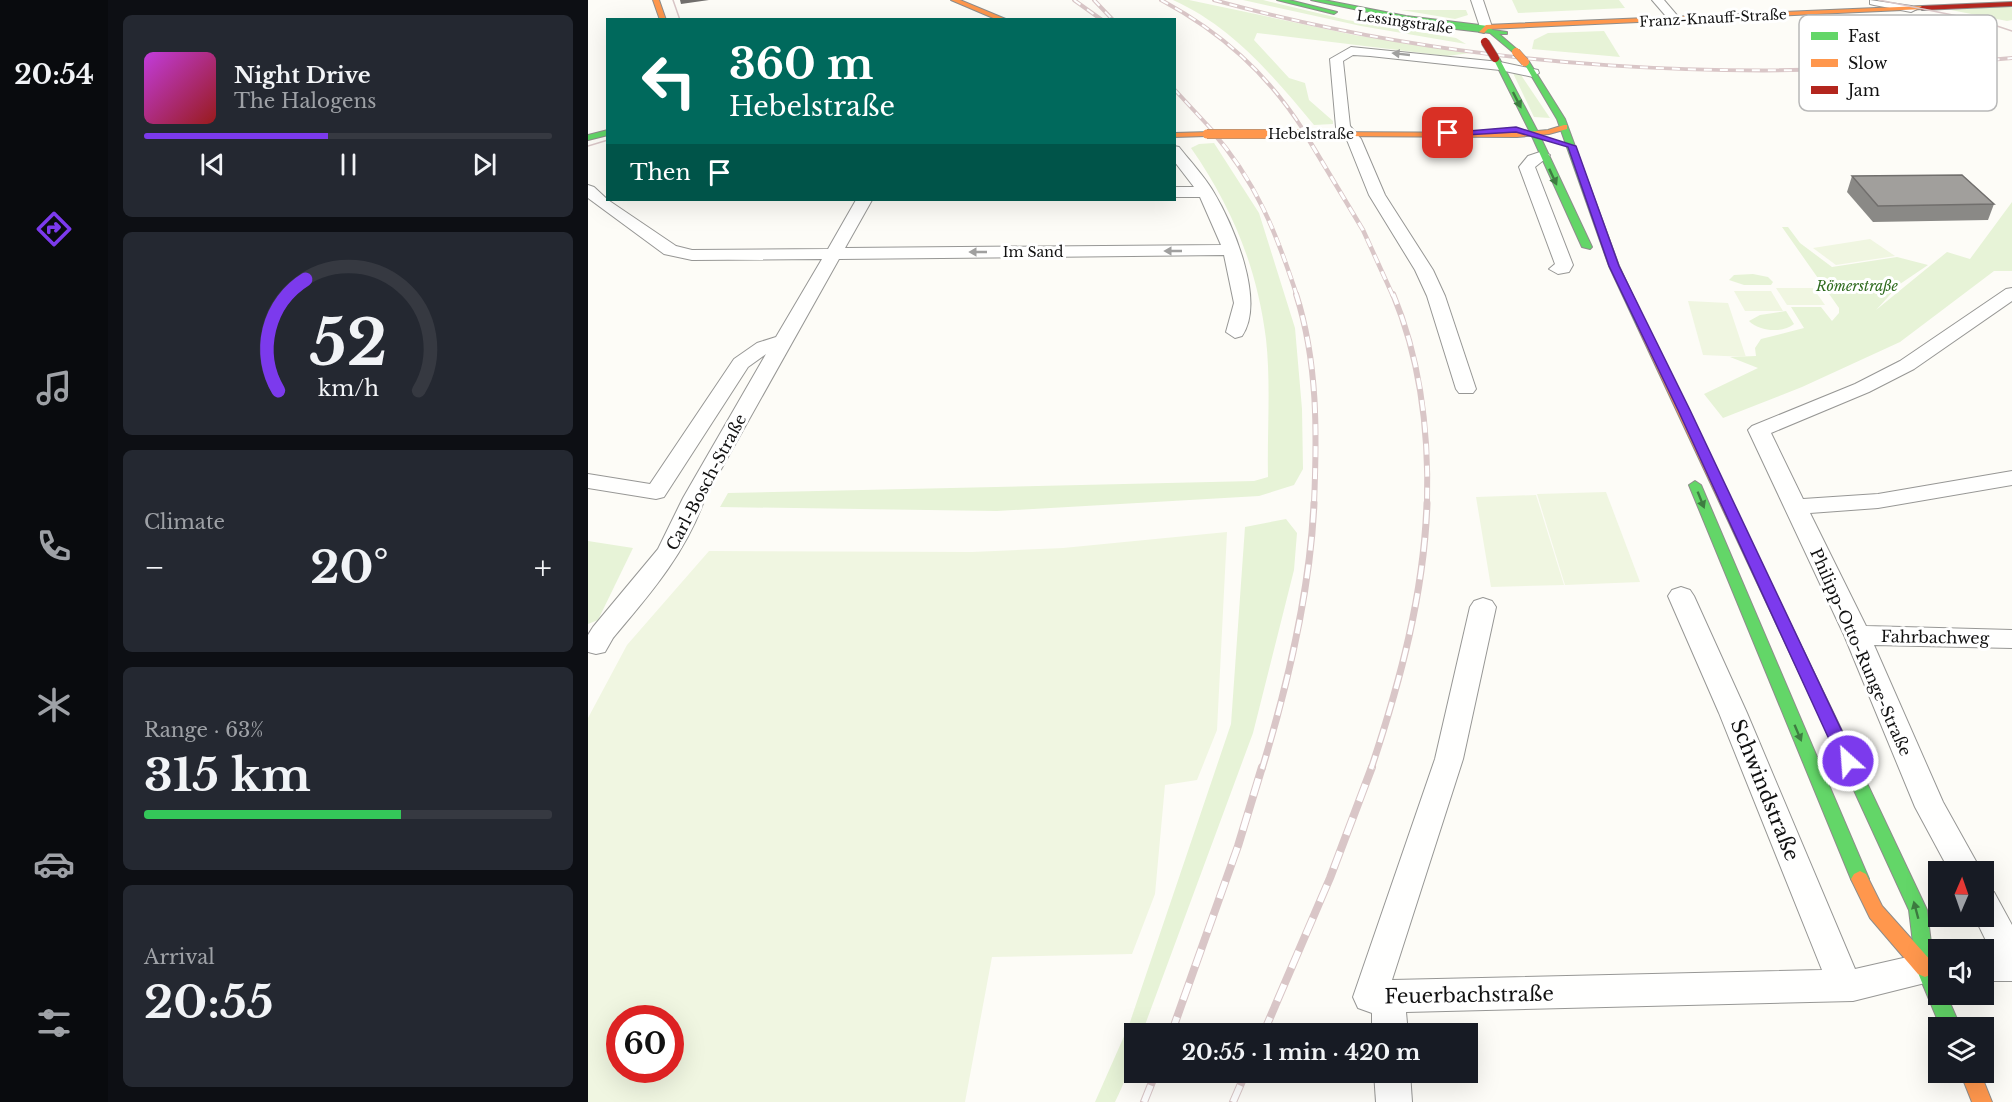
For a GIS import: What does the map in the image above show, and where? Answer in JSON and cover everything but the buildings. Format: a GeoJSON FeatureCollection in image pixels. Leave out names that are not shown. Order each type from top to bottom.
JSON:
{"type":"FeatureCollection","features":[{"type":"Feature","properties":{"kind":"main road"},"geometry":{"type":"LineString","coordinates":[[656,0],[662,18]]}},
{"type":"Feature","properties":{"kind":"main road"},"geometry":{"type":"LineString","coordinates":[[954,0],[1000,18]]}},
{"type":"Feature","properties":{"kind":"main road","name":"Lessingstraße"},"geometry":{"type":"LineString","coordinates":[[1280,0],[1372,19],[1486,35]]}},
{"type":"Feature","properties":{"kind":"main road","name":"Lessingstraße"},"geometry":{"type":"LineString","coordinates":[[1314,0],[1486,35]]}},
{"type":"Feature","properties":{"kind":"main road","name":"Franz-Knauff-Straße"},"geometry":{"type":"LineString","coordinates":[[1486,35],[1593,24],[1675,20],[1880,2],[1911,9],[2012,4]]}},
{"type":"Feature","properties":{"kind":"main road","name":"Franz-Knauff-Straße"},"geometry":{"type":"LineString","coordinates":[[1486,35],[1593,24]]}},
{"type":"Feature","properties":{"kind":"main road"},"geometry":{"type":"LineString","coordinates":[[1513,46],[1544,30]]}},
{"type":"Feature","properties":{"kind":"main road"},"geometry":{"type":"LineString","coordinates":[[1486,35],[1513,46],[1533,73],[1564,127],[1614,266],[1907,884],[1918,910],[1928,955]]}},
{"type":"Feature","properties":{"kind":"main road"},"geometry":{"type":"LineString","coordinates":[[1486,35],[1492,60],[1535,134],[1593,261]]}},
{"type":"Feature","properties":{"kind":"main road","name":"Hebelstraße"},"geometry":{"type":"LineString","coordinates":[[1176,135],[1535,134],[1564,127]]}},
{"type":"Feature","properties":{"kind":"main road","name":"Hebelstraße"},"geometry":{"type":"LineString","coordinates":[[1448,133],[1516,129],[1572,146]]}},
{"type":"Feature","properties":{"kind":"main road"},"geometry":{"type":"LineString","coordinates":[[1475,134],[1516,144],[1543,155]]}},
{"type":"Feature","properties":{"kind":"main road"},"geometry":{"type":"LineString","coordinates":[[1690,474],[1868,898],[1876,912],[1928,965]]}},
{"type":"Feature","properties":{"kind":"main road"},"geometry":{"type":"LineString","coordinates":[[1974,1083],[1982,1102]]}},
{"type":"Feature","properties":{"kind":"street"},"geometry":{"type":"LineString","coordinates":[[1477,0],[1486,35]]}},
{"type":"Feature","properties":{"kind":"street"},"geometry":{"type":"LineString","coordinates":[[1658,0],[1675,20]]}},
{"type":"Feature","properties":{"kind":"street"},"geometry":{"type":"LineString","coordinates":[[1466,389],[1436,296],[1424,270],[1377,195],[1350,134],[1343,127],[1336,59],[1352,51],[1459,61],[1492,60],[1533,73]]}},
{"type":"Feature","properties":{"kind":"street"},"geometry":{"type":"LineString","coordinates":[[1459,61],[1492,60]]}},
{"type":"Feature","properties":{"kind":"street"},"geometry":{"type":"LineString","coordinates":[[1176,153],[1206,192],[1232,250],[1244,303],[1235,332]]}},
{"type":"Feature","properties":{"kind":"street"},"geometry":{"type":"LineString","coordinates":[[1543,155],[1533,159],[1527,167],[1563,265],[1563,268],[1558,269]]}},
{"type":"Feature","properties":{"kind":"street","name":"Im Sand"},"geometry":{"type":"LineString","coordinates":[[588,190],[660,245],[679,253],[1232,250]]}},
{"type":"Feature","properties":{"kind":"street"},"geometry":{"type":"LineString","coordinates":[[1176,192],[1206,192]]}},
{"type":"Feature","properties":{"kind":"street","name":"Carl-Bosch-Straße"},"geometry":{"type":"LineString","coordinates":[[596,645],[602,633],[676,544],[685,527],[694,498],[863,201]]}},
{"type":"Feature","properties":{"kind":"street","name":"Philipp-Otto-Runge-Straße"},"geometry":{"type":"LineString","coordinates":[[1961,861],[1930,807],[1857,635],[1760,430],[1863,388],[1907,365],[2012,293]]}},
{"type":"Feature","properties":{"kind":"street","name":"Carl-Bosch-Straße"},"geometry":{"type":"LineString","coordinates":[[588,481],[656,492],[741,363],[764,347],[784,341]]}},
{"type":"Feature","properties":{"kind":"street"},"geometry":{"type":"LineString","coordinates":[[1795,507],[1878,501],[2012,478]]}},
{"type":"Feature","properties":{"kind":"street","name":"Schwindstraße"},"geometry":{"type":"LineString","coordinates":[[1681,597],[1733,713],[1845,985]]}},
{"type":"Feature","properties":{"kind":"street","name":"Feuerbachstraße"},"geometry":{"type":"LineString","coordinates":[[1483,606],[1449,759],[1370,998],[1845,985],[1867,983],[1928,969]]}},
{"type":"Feature","properties":{"kind":"street","name":"Fahrbachweg"},"geometry":{"type":"LineString","coordinates":[[1857,635],[2012,639]]}},
{"type":"Feature","properties":{"kind":"street"},"geometry":{"type":"LineString","coordinates":[[1994,923],[2012,957]]}},
{"type":"Feature","properties":{"kind":"street"},"geometry":{"type":"LineString","coordinates":[[1994,966],[2012,966]]}},
{"type":"Feature","properties":{"kind":"street"},"geometry":{"type":"LineString","coordinates":[[1388,998],[1389,1023]]}},
{"type":"Feature","properties":{"kind":"street"},"geometry":{"type":"LineString","coordinates":[[1393,1083],[1394,1102]]}},
{"type":"Feature","properties":{"kind":"green space"},"geometry":{"type":"Polygon","coordinates":[[[1173,0],[1189,0],[1354,35],[1470,53],[1447,56],[1257,33],[1254,40],[1289,78],[1305,83],[1309,100],[1333,121],[1333,124],[1314,125],[1267,71],[1233,38],[1195,11],[1173,0]]]}},
{"type":"Feature","properties":{"kind":"green space"},"geometry":{"type":"Polygon","coordinates":[[[1243,0],[1263,0],[1347,20],[1456,38],[1466,44],[1361,26],[1243,0]]]}},
{"type":"Feature","properties":{"kind":"green space"},"geometry":{"type":"Polygon","coordinates":[[[1512,0],[1619,0],[1625,8],[1518,13],[1512,0]]]}},
{"type":"Feature","properties":{"kind":"green space"},"geometry":{"type":"Polygon","coordinates":[[[2012,6],[2012,20],[1997,19],[1997,15],[1976,15],[1951,10],[2012,6]]]}},
{"type":"Feature","properties":{"kind":"green space"},"geometry":{"type":"Polygon","coordinates":[[[1401,10],[1466,10],[1468,15],[1455,19],[1401,10]]]}},
{"type":"Feature","properties":{"kind":"green space"},"geometry":{"type":"Polygon","coordinates":[[[1604,31],[1620,57],[1532,49],[1534,40],[1548,33],[1604,31]]]}},
{"type":"Feature","properties":{"kind":"green space"},"geometry":{"type":"Polygon","coordinates":[[[1512,71],[1521,75],[1550,118],[1534,117],[1512,71]]]}},
{"type":"Feature","properties":{"kind":"green space"},"geometry":{"type":"Polygon","coordinates":[[[1214,143],[1259,213],[1295,328],[1302,409],[1303,469],[1294,485],[1259,496],[997,511],[720,507],[728,493],[1254,481],[1268,477],[1269,391],[1266,339],[1256,287],[1249,262],[1230,215],[1206,170],[1191,148],[1199,144],[1214,143]]]}},
{"type":"Feature","properties":{"kind":"green space","name":"Römerstraße"},"geometry":{"type":"Polygon","coordinates":[[[2012,202],[2012,271],[1994,271],[1900,342],[1802,387],[1723,418],[1704,394],[1758,368],[1730,357],[1756,356],[1755,348],[1761,339],[1804,328],[1791,307],[1821,307],[1832,321],[1839,313],[1839,308],[1782,227],[1788,227],[1800,243],[1832,267],[1897,257],[1928,265],[1900,284],[1876,310],[1947,252],[1970,259],[2012,202]]]}},
{"type":"Feature","properties":{"kind":"green space"},"geometry":{"type":"Polygon","coordinates":[[[1870,239],[1895,256],[1836,265],[1813,248],[1870,239]]]}},
{"type":"Feature","properties":{"kind":"green space"},"geometry":{"type":"Polygon","coordinates":[[[1753,274],[1768,277],[1773,282],[1771,285],[1744,285],[1729,280],[1734,275],[1753,274]]]}},
{"type":"Feature","properties":{"kind":"green space"},"geometry":{"type":"Polygon","coordinates":[[[1776,288],[1813,288],[1825,305],[1787,305],[1776,288]]]}},
{"type":"Feature","properties":{"kind":"green space"},"geometry":{"type":"Polygon","coordinates":[[[1734,291],[1771,291],[1783,311],[1745,311],[1734,291]]]}},
{"type":"Feature","properties":{"kind":"green space"},"geometry":{"type":"Polygon","coordinates":[[[1688,301],[1728,303],[1746,357],[1703,355],[1688,301]]]}},
{"type":"Feature","properties":{"kind":"green space"},"geometry":{"type":"Polygon","coordinates":[[[1786,311],[1794,324],[1784,329],[1765,329],[1749,321],[1760,315],[1786,311]]]}},
{"type":"Feature","properties":{"kind":"green space"},"geometry":{"type":"Polygon","coordinates":[[[1606,492],[1640,582],[1565,585],[1537,494],[1606,492]]]}},
{"type":"Feature","properties":{"kind":"green space"},"geometry":{"type":"Polygon","coordinates":[[[1536,495],[1564,585],[1491,587],[1476,497],[1536,495]]]}},
{"type":"Feature","properties":{"kind":"green space"},"geometry":{"type":"Polygon","coordinates":[[[1286,519],[1297,533],[1294,570],[1253,733],[1146,1023],[1130,1023],[1231,724],[1245,527],[1286,519]]]}},
{"type":"Feature","properties":{"kind":"green space"},"geometry":{"type":"Polygon","coordinates":[[[1227,532],[1217,730],[1197,780],[1165,785],[1155,894],[1132,954],[992,957],[965,1102],[588,1102],[588,718],[627,645],[709,551],[972,552],[1063,548],[1227,532]]]}},
{"type":"Feature","properties":{"kind":"green space"},"geometry":{"type":"Polygon","coordinates":[[[588,541],[633,548],[598,620],[588,624],[588,541]]]}},
{"type":"Feature","properties":{"kind":"green space"},"geometry":{"type":"Polygon","coordinates":[[[1124,1036],[1123,1085],[1115,1102],[1095,1102],[1124,1036]]]}},
{"type":"Feature","properties":{"kind":"tram line"},"geometry":{"type":"LineString","coordinates":[[673,0],[679,18]]}},
{"type":"Feature","properties":{"kind":"tram line"},"geometry":{"type":"LineString","coordinates":[[1879,0],[1953,15]]}},
{"type":"Feature","properties":{"kind":"tram line"},"geometry":{"type":"LineString","coordinates":[[1997,26],[2012,31]]}},
{"type":"Feature","properties":{"kind":"tram line"},"geometry":{"type":"LineString","coordinates":[[588,146],[606,141]]}},
{"type":"Feature","properties":{"kind":"railway"},"geometry":{"type":"LineString","coordinates":[[1074,0],[1099,18]]}},
{"type":"Feature","properties":{"kind":"railway"},"geometry":{"type":"LineString","coordinates":[[1094,0],[1111,18]]}},
{"type":"Feature","properties":{"kind":"railway"},"geometry":{"type":"LineString","coordinates":[[1161,0],[1183,12],[1223,40],[1241,56],[1258,72],[1290,110],[1304,131]]}},
{"type":"Feature","properties":{"kind":"railway"},"geometry":{"type":"LineString","coordinates":[[1214,0],[1311,24],[1410,43],[1510,56],[1610,65],[1711,70],[1799,70]]}},
{"type":"Feature","properties":{"kind":"railway"},"geometry":{"type":"LineString","coordinates":[[1997,59],[2012,58]]}},
{"type":"Feature","properties":{"kind":"railway"},"geometry":{"type":"LineString","coordinates":[[1176,91],[1213,131]]}},
{"type":"Feature","properties":{"kind":"railway"},"geometry":{"type":"LineString","coordinates":[[1211,130],[1240,168],[1263,208],[1297,296]]}},
{"type":"Feature","properties":{"kind":"railway"},"geometry":{"type":"LineString","coordinates":[[1303,130],[1363,230],[1393,296]]}},
{"type":"Feature","properties":{"kind":"railway"},"geometry":{"type":"LineString","coordinates":[[1296,294],[1309,346],[1312,372],[1316,451],[1314,504]]}},
{"type":"Feature","properties":{"kind":"railway"},"geometry":{"type":"LineString","coordinates":[[1393,294],[1403,319],[1417,371],[1425,424],[1427,503]]}},
{"type":"Feature","properties":{"kind":"railway"},"geometry":{"type":"LineString","coordinates":[[1262,769],[1281,704],[1303,604],[1314,503]]}},
{"type":"Feature","properties":{"kind":"railway"},"geometry":{"type":"LineString","coordinates":[[1371,769],[1392,704],[1409,638],[1421,571],[1427,503]]}},
{"type":"Feature","properties":{"kind":"railway"},"geometry":{"type":"LineString","coordinates":[[1175,1023],[1238,846],[1262,767]]}},
{"type":"Feature","properties":{"kind":"railway"},"geometry":{"type":"LineString","coordinates":[[1268,1023],[1330,878],[1372,767]]}},
{"type":"Feature","properties":{"kind":"railway"},"geometry":{"type":"LineString","coordinates":[[1144,1102],[1152,1083]]}},
{"type":"Feature","properties":{"kind":"railway"},"geometry":{"type":"LineString","coordinates":[[1233,1102],[1241,1083]]}},
{"type":"Feature","properties":{"kind":"traffic: fast"},"geometry":{"type":"LineString","coordinates":[[1280,0],[1334,12]]}},
{"type":"Feature","properties":{"kind":"traffic: fast"},"geometry":{"type":"LineString","coordinates":[[1314,0],[1406,18],[1486,27],[1516,52]]}},
{"type":"Feature","properties":{"kind":"traffic: fast"},"geometry":{"type":"LineString","coordinates":[[1372,19],[1505,33]]}},
{"type":"Feature","properties":{"kind":"traffic: fast"},"geometry":{"type":"LineString","coordinates":[[1495,58],[1535,134],[1587,247]]}},
{"type":"Feature","properties":{"kind":"traffic: fast"},"geometry":{"type":"LineString","coordinates":[[1525,62],[1561,119],[1614,266],[1642,326]]}},
{"type":"Feature","properties":{"kind":"traffic: fast"},"geometry":{"type":"LineString","coordinates":[[588,138],[606,133]]}},
{"type":"Feature","properties":{"kind":"traffic: fast"},"geometry":{"type":"LineString","coordinates":[[1695,485],[1860,879]]}},
{"type":"Feature","properties":{"kind":"traffic: fast"},"geometry":{"type":"LineString","coordinates":[[1849,762],[1918,910],[1925,968],[1946,1017]]}},
{"type":"Feature","properties":{"kind":"traffic: slow"},"geometry":{"type":"LineString","coordinates":[[656,0],[662,18]]}},
{"type":"Feature","properties":{"kind":"traffic: slow"},"geometry":{"type":"LineString","coordinates":[[954,0],[1000,18]]}},
{"type":"Feature","properties":{"kind":"traffic: slow"},"geometry":{"type":"LineString","coordinates":[[1482,32],[1486,27],[1922,8]]}},
{"type":"Feature","properties":{"kind":"traffic: slow"},"geometry":{"type":"LineString","coordinates":[[1516,52],[1525,62]]}},
{"type":"Feature","properties":{"kind":"traffic: slow"},"geometry":{"type":"LineString","coordinates":[[1320,134],[1517,135],[1549,132],[1564,127]]}},
{"type":"Feature","properties":{"kind":"traffic: slow"},"geometry":{"type":"LineString","coordinates":[[1176,135],[1207,134]]}},
{"type":"Feature","properties":{"kind":"traffic: slow"},"geometry":{"type":"LineString","coordinates":[[1207,134],[1320,134]]}},
{"type":"Feature","properties":{"kind":"traffic: slow"},"geometry":{"type":"LineString","coordinates":[[1642,326],[1849,762]]}},
{"type":"Feature","properties":{"kind":"traffic: slow"},"geometry":{"type":"LineString","coordinates":[[1860,879],[1876,912],[1925,968]]}},
{"type":"Feature","properties":{"kind":"traffic: slow"},"geometry":{"type":"LineString","coordinates":[[1974,1083],[1982,1102]]}},
{"type":"Feature","properties":{"kind":"traffic: jam"},"geometry":{"type":"LineString","coordinates":[[1922,8],[2012,4]]}},
{"type":"Feature","properties":{"kind":"traffic: jam"},"geometry":{"type":"LineString","coordinates":[[1485,42],[1495,58]]}},
{"type":"Feature","properties":{"kind":"route"},"geometry":{"type":"LineString","coordinates":[[1448,133],[1482,129],[1516,129],[1572,146],[1614,266],[1848,761]]}}]}
